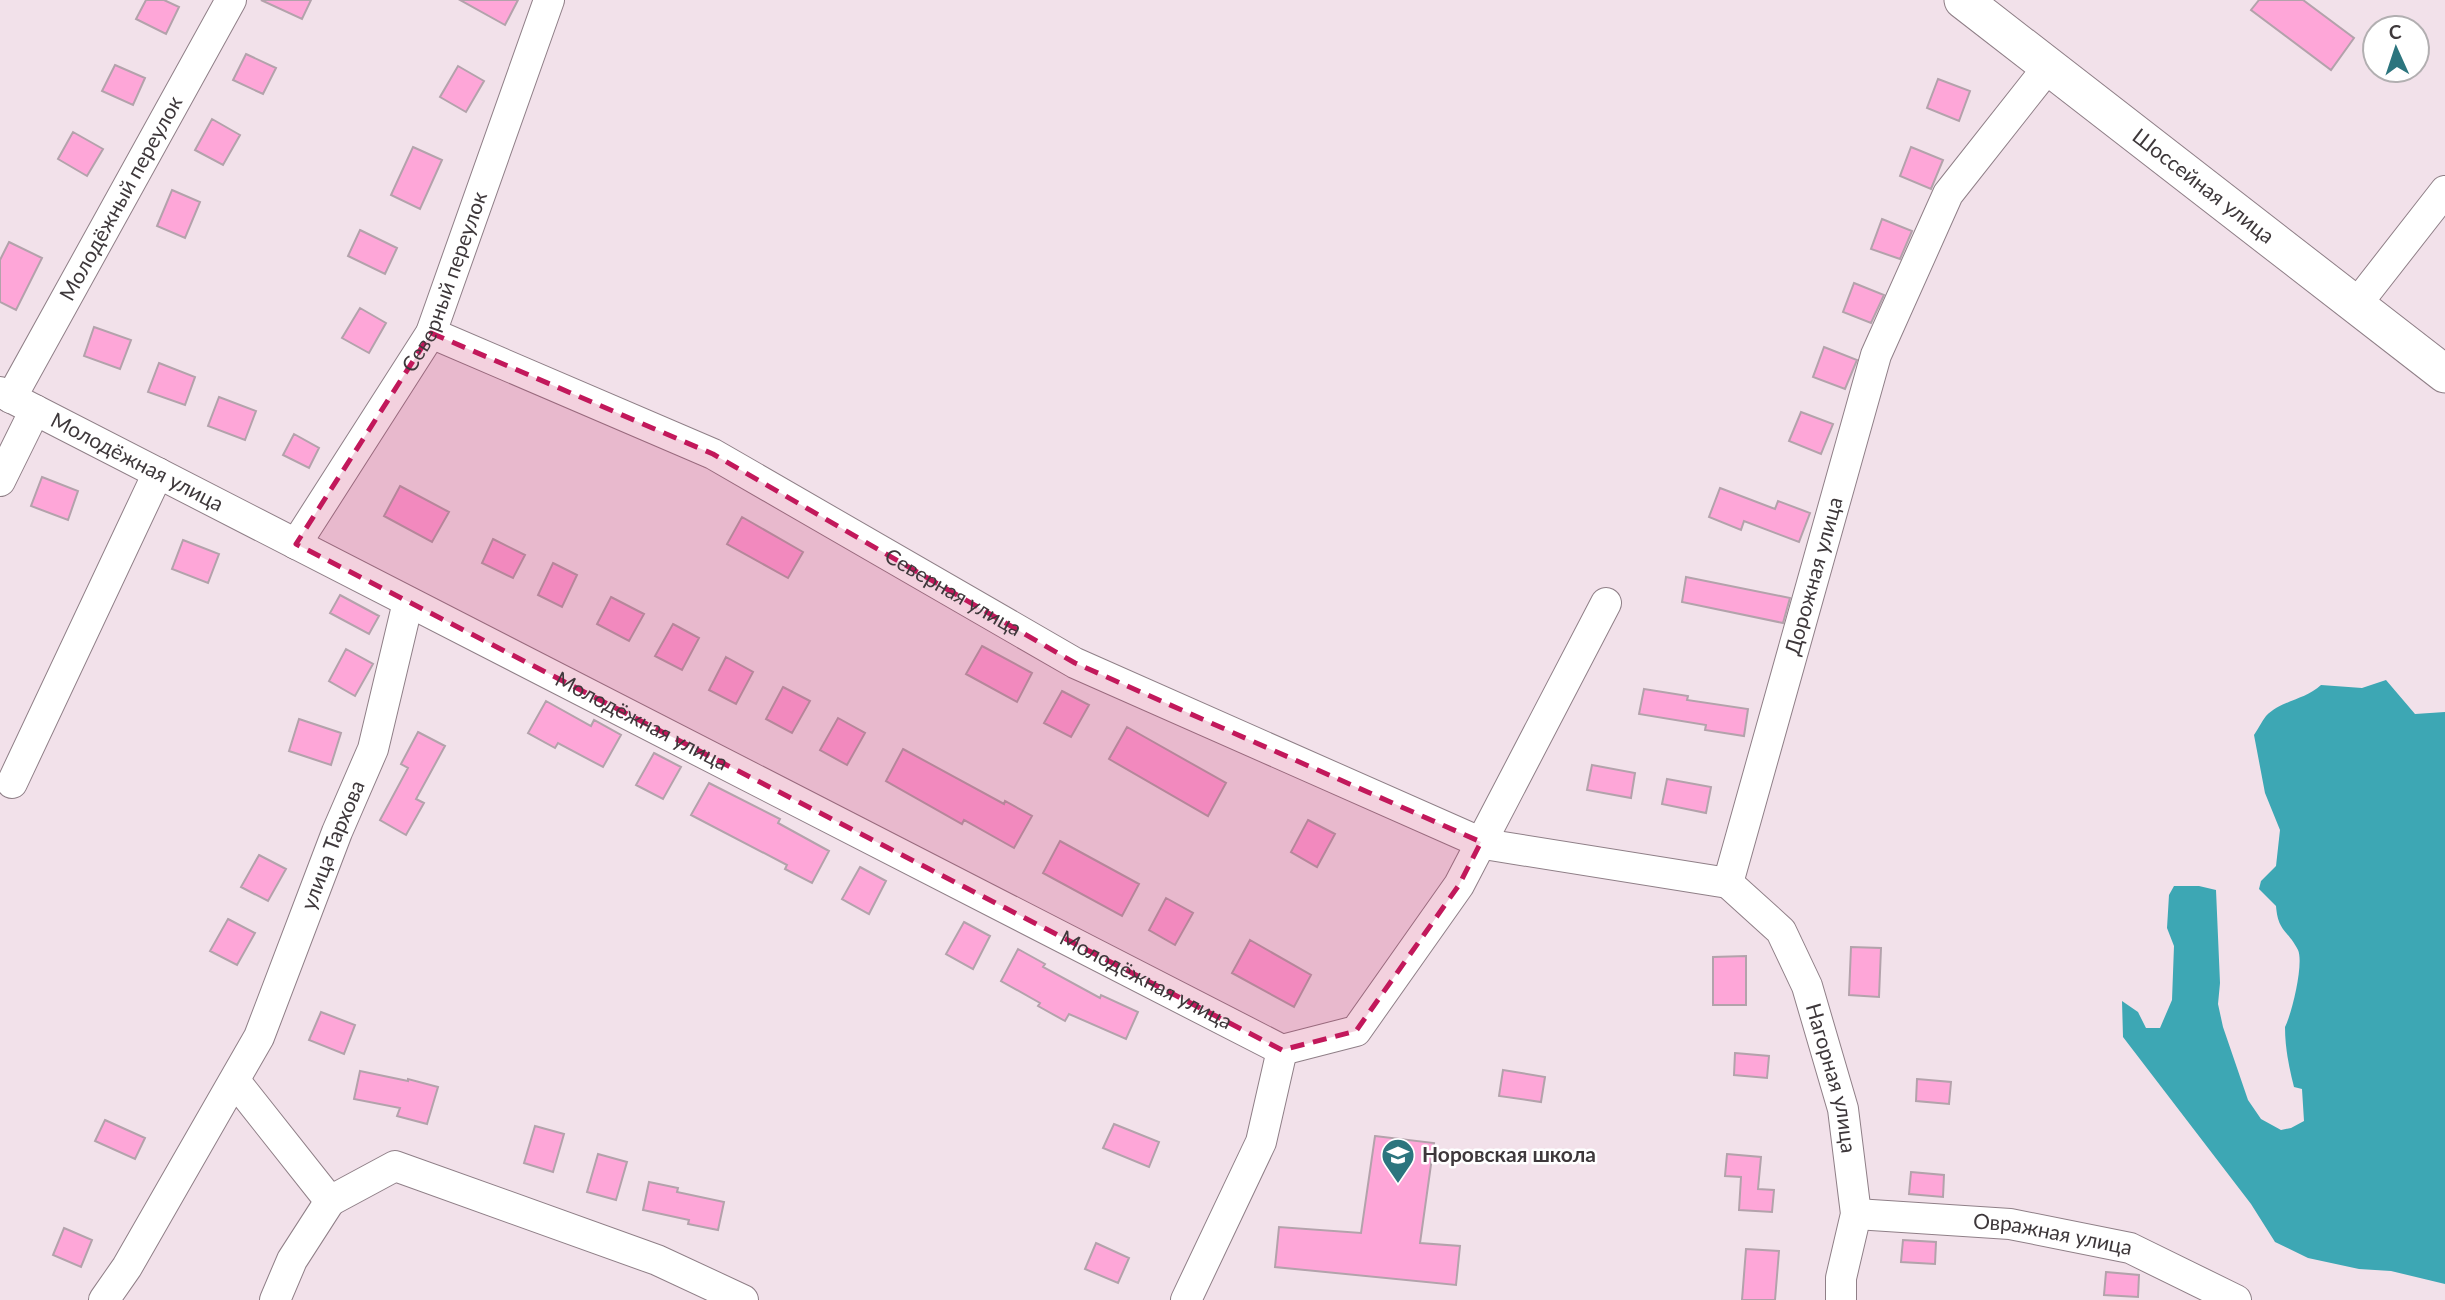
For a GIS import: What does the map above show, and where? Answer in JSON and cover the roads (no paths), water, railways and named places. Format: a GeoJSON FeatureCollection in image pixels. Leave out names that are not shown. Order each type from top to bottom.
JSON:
{"type":"FeatureCollection","features":[{"type":"Feature","properties":{"kind":"main road","name":"Шоссейная улица"},"geometry":{"type":"LineString","coordinates":[[1963,0],[2445,374]]}},
{"type":"Feature","properties":{"kind":"street","name":"Молодёжный переулок"},"geometry":{"type":"LineString","coordinates":[[0,481],[15,400],[232,0]]}},
{"type":"Feature","properties":{"kind":"street","name":"Северный переулок"},"geometry":{"type":"LineString","coordinates":[[296,544],[431,333],[549,0]]}},
{"type":"Feature","properties":{"kind":"street","name":"Дорожная улица"},"geometry":{"type":"LineString","coordinates":[[1728,883],[1876,355],[1948,194],[2049,66]]}},
{"type":"Feature","properties":{"kind":"street"},"geometry":{"type":"LineString","coordinates":[[2356,305],[2445,191]]}},
{"type":"Feature","properties":{"kind":"street","name":"Северная улица"},"geometry":{"type":"LineString","coordinates":[[431,333],[713,454],[1075,663],[1481,842]]}},
{"type":"Feature","properties":{"kind":"street","name":"Молодёжная улица"},"geometry":{"type":"LineString","coordinates":[[15,400],[1282,1050]]}},
{"type":"Feature","properties":{"kind":"street"},"geometry":{"type":"LineString","coordinates":[[12,783],[158,473]]}},
{"type":"Feature","properties":{"kind":"street","name":"улица Тархова"},"geometry":{"type":"LineString","coordinates":[[104,1300],[127,1267],[259,1037],[337,832],[373,749],[408,602]]}},
{"type":"Feature","properties":{"kind":"street"},"geometry":{"type":"LineString","coordinates":[[1186,1300],[1261,1142],[1282,1050],[1356,1031],[1459,885],[1606,603]]}},
{"type":"Feature","properties":{"kind":"street"},"geometry":{"type":"LineString","coordinates":[[1481,842],[1728,883]]}},
{"type":"Feature","properties":{"kind":"street","name":"Нагорная улица"},"geometry":{"type":"LineString","coordinates":[[1728,883],[1781,931],[1807,986],[1843,1109],[1856,1214],[1841,1278],[1841,1300]]}},
{"type":"Feature","properties":{"kind":"street"},"geometry":{"type":"LineString","coordinates":[[235,1081],[330,1201]]}},
{"type":"Feature","properties":{"kind":"street"},"geometry":{"type":"LineString","coordinates":[[275,1300],[292,1260],[330,1201],[395,1166],[657,1261],[743,1300]]}},
{"type":"Feature","properties":{"kind":"street","name":"Овражная улица"},"geometry":{"type":"LineString","coordinates":[[1856,1214],[2010,1224],[2130,1248],[2236,1300]]}},
{"type":"Feature","properties":{"kind":"water"},"geometry":{"type":"Polygon","coordinates":[[[2386,680],[2415,714],[2445,712],[2445,1284],[2391,1271],[2359,1269],[2308,1258],[2275,1242],[2251,1204],[2123,1037],[2122,1001],[2138,1012],[2146,1028],[2160,1028],[2172,1000],[2174,946],[2167,928],[2169,895],[2174,886],[2199,886],[2216,890],[2220,983],[2218,1004],[2248,1100],[2261,1119],[2281,1130],[2304,1121],[2302,1089],[2294,1087],[2285,1035],[2296,988],[2299,956],[2294,943],[2281,926],[2276,906],[2259,889],[2261,881],[2276,866],[2280,830],[2265,793],[2254,735],[2272,711],[2321,685],[2362,688],[2386,680]]]}},
{"type":"Feature","properties":{"kind":"place","name":"Норовская школа"},"geometry":{"type":"Point","coordinates":[1398,1185]}}]}
